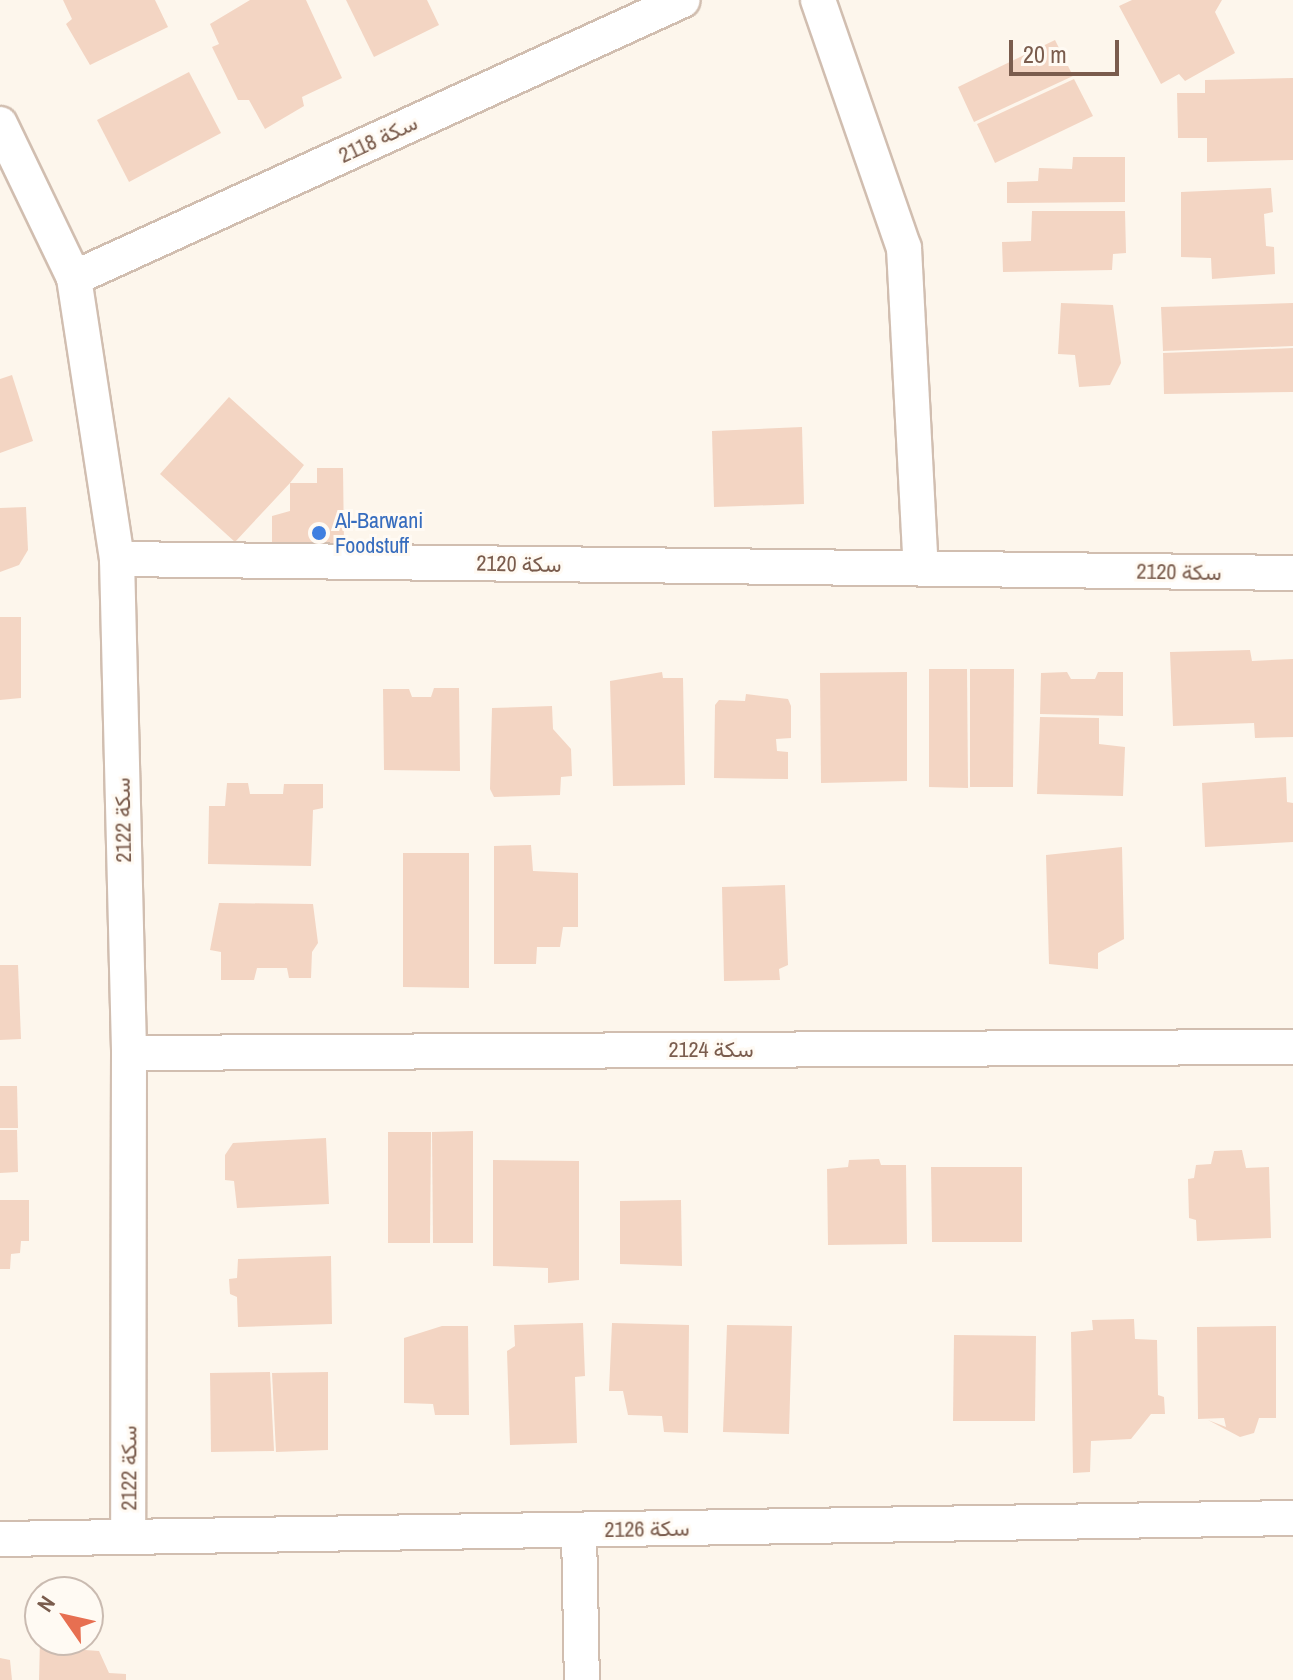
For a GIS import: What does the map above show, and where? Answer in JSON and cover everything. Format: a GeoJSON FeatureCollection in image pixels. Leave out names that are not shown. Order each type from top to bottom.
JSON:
{"type":"FeatureCollection","features":[{"type":"Feature","properties":{"kind":"street","name":"سكة 2118"},"geometry":{"type":"LineString","coordinates":[[74,278],[683,0]]}},
{"type":"Feature","properties":{"kind":"street"},"geometry":{"type":"LineString","coordinates":[[818,0],[904,248],[921,568]]}},
{"type":"Feature","properties":{"kind":"street","name":"سكة 2122"},"geometry":{"type":"LineString","coordinates":[[0,124],[74,278],[117,559],[129,1053],[128,1537]]}},
{"type":"Feature","properties":{"kind":"street","name":"سكة 2120"},"geometry":{"type":"LineString","coordinates":[[117,559],[1293,573]]}},
{"type":"Feature","properties":{"kind":"street","name":"سكة 2124"},"geometry":{"type":"LineString","coordinates":[[129,1053],[1293,1047]]}},
{"type":"Feature","properties":{"kind":"street","name":"سكة 2126"},"geometry":{"type":"LineString","coordinates":[[0,1539],[1293,1518]]}},
{"type":"Feature","properties":{"kind":"street"},"geometry":{"type":"LineString","coordinates":[[579,1530],[582,1680]]}},
{"type":"Feature","properties":{"kind":"building"},"geometry":{"type":"Polygon","coordinates":[[[63,0],[155,0],[168,27],[90,65],[66,24],[72,19],[63,0]]]}},
{"type":"Feature","properties":{"kind":"building"},"geometry":{"type":"Polygon","coordinates":[[[250,0],[306,0],[342,78],[302,97],[304,106],[265,129],[249,100],[238,100],[212,47],[219,44],[210,24],[250,0]]]}},
{"type":"Feature","properties":{"kind":"building"},"geometry":{"type":"Polygon","coordinates":[[[346,0],[427,0],[439,25],[374,57],[346,0]]]}},
{"type":"Feature","properties":{"kind":"building"},"geometry":{"type":"Polygon","coordinates":[[[1132,0],[1222,0],[1215,12],[1235,53],[1185,81],[1179,74],[1161,84],[1119,6],[1132,0]]]}},
{"type":"Feature","properties":{"kind":"building"},"geometry":{"type":"Polygon","coordinates":[[[1055,40],[1073,76],[974,122],[958,87],[1055,40]]]}},
{"type":"Feature","properties":{"kind":"building"},"geometry":{"type":"Polygon","coordinates":[[[189,72],[221,133],[129,182],[97,120],[189,72]]]}},
{"type":"Feature","properties":{"kind":"building"},"geometry":{"type":"Polygon","coordinates":[[[1293,78],[1293,160],[1207,162],[1207,138],[1178,138],[1177,93],[1205,93],[1205,80],[1293,78]]]}},
{"type":"Feature","properties":{"kind":"building"},"geometry":{"type":"Polygon","coordinates":[[[1074,79],[1093,116],[995,163],[977,124],[1074,79]]]}},
{"type":"Feature","properties":{"kind":"building"},"geometry":{"type":"Polygon","coordinates":[[[1073,157],[1125,157],[1125,202],[1007,203],[1007,182],[1038,181],[1039,168],[1072,169],[1073,157]]]}},
{"type":"Feature","properties":{"kind":"building"},"geometry":{"type":"Polygon","coordinates":[[[1271,188],[1273,212],[1264,214],[1266,246],[1274,247],[1275,274],[1212,279],[1211,258],[1181,257],[1181,192],[1271,188]]]}},
{"type":"Feature","properties":{"kind":"building"},"geometry":{"type":"Polygon","coordinates":[[[1032,211],[1125,211],[1126,253],[1113,254],[1112,270],[1003,272],[1002,242],[1031,241],[1032,211]]]}},
{"type":"Feature","properties":{"kind":"building"},"geometry":{"type":"Polygon","coordinates":[[[1061,303],[1113,305],[1121,363],[1110,385],[1079,387],[1075,355],[1058,354],[1061,303]]]}},
{"type":"Feature","properties":{"kind":"building"},"geometry":{"type":"Polygon","coordinates":[[[1293,303],[1293,346],[1163,351],[1161,307],[1293,303]]]}},
{"type":"Feature","properties":{"kind":"building"},"geometry":{"type":"Polygon","coordinates":[[[1293,348],[1293,392],[1164,394],[1163,353],[1293,348]]]}},
{"type":"Feature","properties":{"kind":"building"},"geometry":{"type":"Polygon","coordinates":[[[12,375],[33,441],[0,453],[0,379],[12,375]]]}},
{"type":"Feature","properties":{"kind":"building"},"geometry":{"type":"Polygon","coordinates":[[[229,397],[304,465],[235,542],[160,474],[229,397]]]}},
{"type":"Feature","properties":{"kind":"building"},"geometry":{"type":"Polygon","coordinates":[[[802,427],[804,504],[714,507],[712,431],[802,427]]]}},
{"type":"Feature","properties":{"kind":"building"},"geometry":{"type":"Polygon","coordinates":[[[317,468],[343,468],[344,544],[272,544],[272,516],[290,511],[290,483],[317,483],[317,468]]]}},
{"type":"Feature","properties":{"kind":"building"},"geometry":{"type":"Polygon","coordinates":[[[26,507],[28,550],[19,565],[0,572],[0,508],[26,507]]]}},
{"type":"Feature","properties":{"kind":"building"},"geometry":{"type":"Polygon","coordinates":[[[0,617],[21,617],[21,698],[0,700],[0,617]]]}},
{"type":"Feature","properties":{"kind":"building"},"geometry":{"type":"Polygon","coordinates":[[[1250,650],[1252,661],[1293,659],[1293,737],[1255,738],[1254,723],[1173,726],[1170,652],[1250,650]]]}},
{"type":"Feature","properties":{"kind":"building"},"geometry":{"type":"Polygon","coordinates":[[[929,669],[967,669],[968,788],[929,787],[929,669]]]}},
{"type":"Feature","properties":{"kind":"building"},"geometry":{"type":"Polygon","coordinates":[[[970,669],[1014,669],[1013,787],[970,787],[970,669]]]}},
{"type":"Feature","properties":{"kind":"building"},"geometry":{"type":"Polygon","coordinates":[[[662,672],[663,678],[683,678],[685,785],[613,786],[610,681],[662,672]]]}},
{"type":"Feature","properties":{"kind":"building"},"geometry":{"type":"Polygon","coordinates":[[[907,672],[907,781],[821,783],[820,673],[907,672]]]}},
{"type":"Feature","properties":{"kind":"building"},"geometry":{"type":"Polygon","coordinates":[[[1067,672],[1071,679],[1095,679],[1098,672],[1123,672],[1123,716],[1040,714],[1041,673],[1067,672]]]}},
{"type":"Feature","properties":{"kind":"building"},"geometry":{"type":"Polygon","coordinates":[[[434,688],[459,688],[460,771],[384,770],[383,689],[409,689],[412,697],[431,697],[434,688]]]}},
{"type":"Feature","properties":{"kind":"building"},"geometry":{"type":"Polygon","coordinates":[[[746,694],[788,699],[791,706],[791,738],[776,739],[777,751],[788,752],[788,779],[714,778],[715,705],[719,700],[745,701],[746,694]]]}},
{"type":"Feature","properties":{"kind":"building"},"geometry":{"type":"Polygon","coordinates":[[[552,706],[553,729],[571,749],[572,776],[561,777],[560,795],[494,797],[490,789],[492,708],[552,706]]]}},
{"type":"Feature","properties":{"kind":"building"},"geometry":{"type":"Polygon","coordinates":[[[1040,717],[1099,718],[1099,744],[1125,747],[1123,796],[1037,794],[1040,717]]]}},
{"type":"Feature","properties":{"kind":"building"},"geometry":{"type":"Polygon","coordinates":[[[1286,777],[1287,802],[1293,803],[1293,842],[1205,847],[1202,783],[1286,777]]]}},
{"type":"Feature","properties":{"kind":"building"},"geometry":{"type":"Polygon","coordinates":[[[227,783],[248,783],[250,794],[283,794],[284,784],[323,784],[323,808],[313,810],[311,866],[208,864],[209,806],[225,806],[227,783]]]}},
{"type":"Feature","properties":{"kind":"building"},"geometry":{"type":"Polygon","coordinates":[[[531,845],[533,871],[578,873],[578,927],[563,927],[560,947],[537,947],[536,964],[494,964],[494,846],[531,845]]]}},
{"type":"Feature","properties":{"kind":"building"},"geometry":{"type":"Polygon","coordinates":[[[1122,847],[1124,939],[1098,953],[1098,969],[1049,964],[1046,855],[1122,847]]]}},
{"type":"Feature","properties":{"kind":"building"},"geometry":{"type":"Polygon","coordinates":[[[403,853],[469,853],[469,988],[403,987],[403,853]]]}},
{"type":"Feature","properties":{"kind":"building"},"geometry":{"type":"Polygon","coordinates":[[[785,885],[788,965],[779,969],[780,980],[724,981],[722,887],[785,885]]]}},
{"type":"Feature","properties":{"kind":"building"},"geometry":{"type":"Polygon","coordinates":[[[219,903],[313,904],[318,943],[312,952],[311,978],[289,978],[287,968],[257,968],[254,980],[221,980],[221,952],[210,950],[219,903]]]}},
{"type":"Feature","properties":{"kind":"building"},"geometry":{"type":"Polygon","coordinates":[[[0,965],[18,965],[21,1039],[0,1040],[0,965]]]}},
{"type":"Feature","properties":{"kind":"building"},"geometry":{"type":"Polygon","coordinates":[[[0,1086],[17,1086],[18,1128],[0,1128],[0,1086]]]}},
{"type":"Feature","properties":{"kind":"building"},"geometry":{"type":"Polygon","coordinates":[[[0,1130],[17,1130],[18,1172],[0,1173],[0,1130]]]}},
{"type":"Feature","properties":{"kind":"building"},"geometry":{"type":"Polygon","coordinates":[[[473,1131],[473,1243],[433,1243],[432,1132],[473,1131]]]}},
{"type":"Feature","properties":{"kind":"building"},"geometry":{"type":"Polygon","coordinates":[[[388,1132],[431,1132],[430,1243],[388,1243],[388,1132]]]}},
{"type":"Feature","properties":{"kind":"building"},"geometry":{"type":"Polygon","coordinates":[[[326,1138],[329,1204],[237,1208],[234,1181],[225,1180],[225,1155],[233,1143],[326,1138]]]}},
{"type":"Feature","properties":{"kind":"building"},"geometry":{"type":"Polygon","coordinates":[[[1242,1150],[1246,1168],[1269,1167],[1271,1238],[1197,1241],[1196,1220],[1189,1218],[1188,1179],[1194,1178],[1196,1165],[1211,1164],[1214,1151],[1242,1150]]]}},
{"type":"Feature","properties":{"kind":"building"},"geometry":{"type":"Polygon","coordinates":[[[879,1159],[881,1165],[906,1165],[907,1244],[828,1245],[827,1169],[848,1167],[849,1160],[879,1159]]]}},
{"type":"Feature","properties":{"kind":"building"},"geometry":{"type":"Polygon","coordinates":[[[493,1160],[579,1161],[579,1280],[548,1283],[548,1268],[493,1266],[493,1160]]]}},
{"type":"Feature","properties":{"kind":"building"},"geometry":{"type":"Polygon","coordinates":[[[931,1167],[1022,1167],[1022,1242],[932,1242],[931,1167]]]}},
{"type":"Feature","properties":{"kind":"building"},"geometry":{"type":"Polygon","coordinates":[[[0,1200],[29,1200],[29,1241],[21,1241],[20,1253],[11,1254],[10,1269],[0,1269],[0,1200]]]}},
{"type":"Feature","properties":{"kind":"building"},"geometry":{"type":"Polygon","coordinates":[[[681,1200],[682,1266],[620,1264],[620,1201],[681,1200]]]}},
{"type":"Feature","properties":{"kind":"building"},"geometry":{"type":"Polygon","coordinates":[[[331,1256],[332,1324],[238,1327],[237,1297],[230,1294],[229,1279],[237,1278],[238,1259],[331,1256]]]}},
{"type":"Feature","properties":{"kind":"building"},"geometry":{"type":"Polygon","coordinates":[[[1134,1319],[1135,1339],[1157,1340],[1158,1395],[1164,1397],[1165,1414],[1151,1414],[1131,1439],[1091,1441],[1090,1472],[1073,1473],[1071,1332],[1093,1330],[1092,1320],[1134,1319]]]}},
{"type":"Feature","properties":{"kind":"building"},"geometry":{"type":"Polygon","coordinates":[[[583,1323],[585,1376],[575,1377],[577,1443],[510,1445],[507,1351],[515,1346],[514,1325],[583,1323]]]}},
{"type":"Feature","properties":{"kind":"building"},"geometry":{"type":"Polygon","coordinates":[[[612,1323],[689,1325],[688,1433],[664,1432],[662,1416],[628,1415],[623,1391],[609,1391],[612,1323]]]}},
{"type":"Feature","properties":{"kind":"building"},"geometry":{"type":"Polygon","coordinates":[[[727,1325],[792,1326],[789,1434],[723,1432],[727,1325]]]}},
{"type":"Feature","properties":{"kind":"building"},"geometry":{"type":"Polygon","coordinates":[[[442,1326],[468,1326],[469,1415],[435,1415],[433,1404],[404,1403],[404,1338],[442,1326]]]}},
{"type":"Feature","properties":{"kind":"building"},"geometry":{"type":"Polygon","coordinates":[[[1276,1326],[1276,1418],[1259,1418],[1254,1433],[1240,1437],[1208,1420],[1226,1427],[1224,1418],[1198,1419],[1197,1327],[1276,1326]]]}},
{"type":"Feature","properties":{"kind":"building"},"geometry":{"type":"Polygon","coordinates":[[[954,1335],[1036,1336],[1035,1421],[953,1421],[954,1335]]]}},
{"type":"Feature","properties":{"kind":"building"},"geometry":{"type":"Polygon","coordinates":[[[270,1372],[274,1451],[211,1452],[210,1373],[270,1372]]]}},
{"type":"Feature","properties":{"kind":"building"},"geometry":{"type":"Polygon","coordinates":[[[328,1372],[328,1450],[276,1452],[272,1373],[328,1372]]]}},
{"type":"Feature","properties":{"kind":"building"},"geometry":{"type":"Polygon","coordinates":[[[40,1656],[101,1656],[109,1673],[126,1674],[126,1680],[39,1680],[40,1656]]]}},
{"type":"Feature","properties":{"kind":"building"},"geometry":{"type":"Polygon","coordinates":[[[0,1658],[10,1660],[12,1680],[0,1680],[0,1658]]]}},
{"type":"Feature","properties":{"kind":"place","name":"Al-Barwani Foodstuff"},"geometry":{"type":"Point","coordinates":[319,533]}}]}
